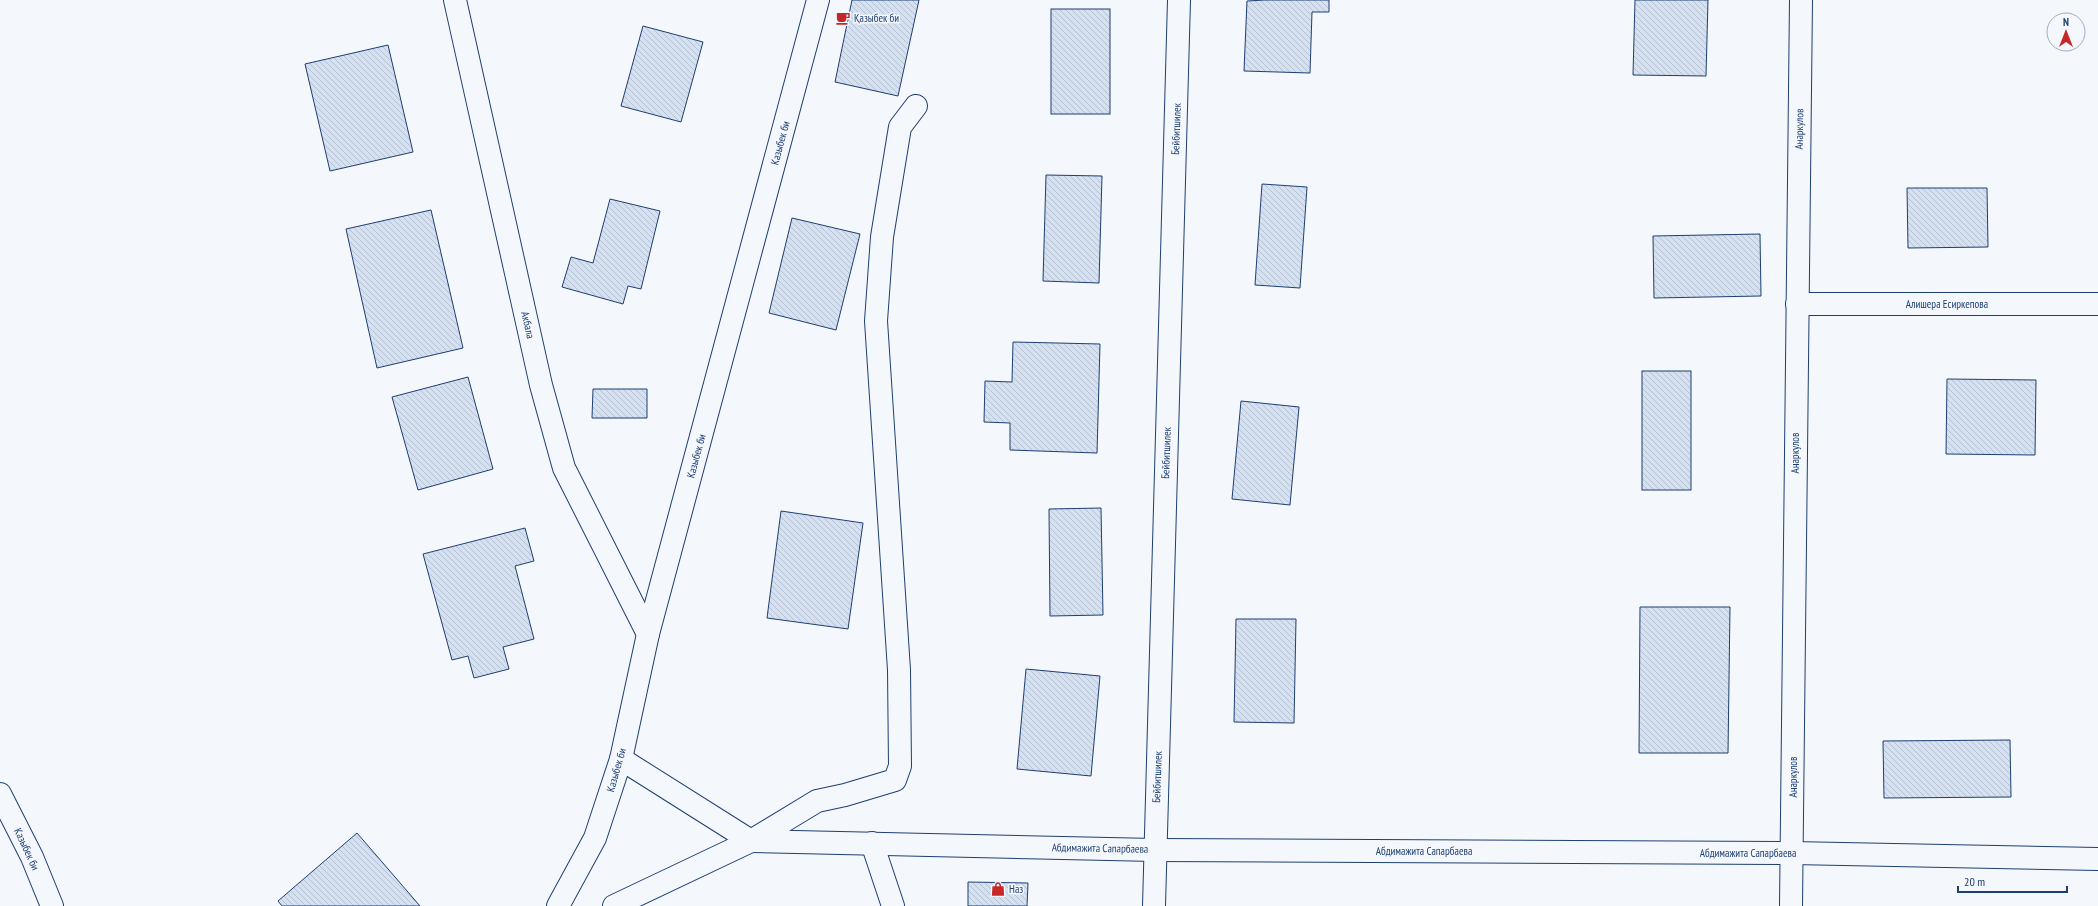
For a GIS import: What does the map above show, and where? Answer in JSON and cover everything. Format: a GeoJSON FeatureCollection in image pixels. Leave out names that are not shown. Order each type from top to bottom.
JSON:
{"type":"FeatureCollection","features":[{"type":"Feature","properties":{"kind":"street","name":"Акбала"},"geometry":{"type":"LineString","coordinates":[[455,0],[541,385],[564,468],[648,634]]}},
{"type":"Feature","properties":{"kind":"street","name":"Казыбек би"},"geometry":{"type":"LineString","coordinates":[[558,906],[595,838],[620,759],[648,634],[818,0]]}},
{"type":"Feature","properties":{"kind":"street","name":"Бейбитшилек"},"geometry":{"type":"LineString","coordinates":[[1154,906],[1180,0]]}},
{"type":"Feature","properties":{"kind":"street","name":"Анаркулов"},"geometry":{"type":"LineString","coordinates":[[1791,906],[1801,0]]}},
{"type":"Feature","properties":{"kind":"street"},"geometry":{"type":"LineString","coordinates":[[627,903],[751,841],[817,801],[846,796],[895,780],[900,766],[899,670],[876,321],[882,237],[900,128],[916,106]]}},
{"type":"Feature","properties":{"kind":"street","name":"Алишера Есиркепова"},"geometry":{"type":"LineString","coordinates":[[1797,304],[2098,304]]}},
{"type":"Feature","properties":{"kind":"street"},"geometry":{"type":"LineString","coordinates":[[620,759],[751,841]]}},
{"type":"Feature","properties":{"kind":"street","name":"Казыбек би"},"geometry":{"type":"LineString","coordinates":[[0,794],[32,857],[52,906]]}},
{"type":"Feature","properties":{"kind":"street","name":"Абдимажита Сапарбаева"},"geometry":{"type":"LineString","coordinates":[[751,841],[1155,850],[1792,853],[2098,858]]}},
{"type":"Feature","properties":{"kind":"street"},"geometry":{"type":"LineString","coordinates":[[872,843],[893,906]]}},
{"type":"Feature","properties":{"kind":"building"},"geometry":{"type":"Polygon","coordinates":[[[852,0],[919,0],[898,96],[835,82],[852,0]]]}},
{"type":"Feature","properties":{"kind":"building"},"geometry":{"type":"Polygon","coordinates":[[[1329,0],[1329,12],[1312,12],[1310,73],[1244,71],[1247,1],[1329,0]]]}},
{"type":"Feature","properties":{"kind":"building"},"geometry":{"type":"Polygon","coordinates":[[[1635,0],[1708,0],[1706,76],[1633,75],[1635,0]]]}},
{"type":"Feature","properties":{"kind":"building"},"geometry":{"type":"Polygon","coordinates":[[[1051,9],[1110,9],[1110,114],[1051,114],[1051,9]]]}},
{"type":"Feature","properties":{"kind":"building"},"geometry":{"type":"Polygon","coordinates":[[[643,26],[703,42],[681,122],[621,106],[643,26]]]}},
{"type":"Feature","properties":{"kind":"building"},"geometry":{"type":"Polygon","coordinates":[[[388,45],[413,152],[330,171],[305,64],[388,45]]]}},
{"type":"Feature","properties":{"kind":"building"},"geometry":{"type":"Polygon","coordinates":[[[1046,175],[1102,176],[1099,283],[1043,281],[1046,175]]]}},
{"type":"Feature","properties":{"kind":"building"},"geometry":{"type":"Polygon","coordinates":[[[1262,184],[1307,187],[1300,288],[1255,285],[1262,184]]]}},
{"type":"Feature","properties":{"kind":"building"},"geometry":{"type":"Polygon","coordinates":[[[1907,188],[1987,188],[1988,247],[1908,248],[1907,188]]]}},
{"type":"Feature","properties":{"kind":"building"},"geometry":{"type":"Polygon","coordinates":[[[610,199],[660,211],[641,289],[628,286],[623,304],[562,287],[571,257],[593,263],[610,199]]]}},
{"type":"Feature","properties":{"kind":"building"},"geometry":{"type":"Polygon","coordinates":[[[431,210],[463,348],[377,368],[346,229],[431,210]]]}},
{"type":"Feature","properties":{"kind":"building"},"geometry":{"type":"Polygon","coordinates":[[[792,218],[860,234],[836,330],[769,313],[792,218]]]}},
{"type":"Feature","properties":{"kind":"building"},"geometry":{"type":"Polygon","coordinates":[[[1760,234],[1761,296],[1654,298],[1653,236],[1760,234]]]}},
{"type":"Feature","properties":{"kind":"building"},"geometry":{"type":"Polygon","coordinates":[[[1013,342],[1100,344],[1097,453],[1010,450],[1010,423],[984,422],[985,381],[1012,382],[1013,342]]]}},
{"type":"Feature","properties":{"kind":"building"},"geometry":{"type":"Polygon","coordinates":[[[1642,371],[1691,371],[1691,490],[1642,490],[1642,371]]]}},
{"type":"Feature","properties":{"kind":"building"},"geometry":{"type":"Polygon","coordinates":[[[468,377],[493,469],[418,490],[392,397],[468,377]]]}},
{"type":"Feature","properties":{"kind":"building"},"geometry":{"type":"Polygon","coordinates":[[[1947,379],[2036,380],[2035,455],[1946,454],[1947,379]]]}},
{"type":"Feature","properties":{"kind":"building"},"geometry":{"type":"Polygon","coordinates":[[[593,389],[647,389],[647,418],[592,418],[593,389]]]}},
{"type":"Feature","properties":{"kind":"building"},"geometry":{"type":"Polygon","coordinates":[[[1241,401],[1299,407],[1290,505],[1232,499],[1241,401]]]}},
{"type":"Feature","properties":{"kind":"building"},"geometry":{"type":"Polygon","coordinates":[[[1101,508],[1103,615],[1050,616],[1049,509],[1101,508]]]}},
{"type":"Feature","properties":{"kind":"building"},"geometry":{"type":"Polygon","coordinates":[[[781,511],[863,523],[848,629],[767,618],[781,511]]]}},
{"type":"Feature","properties":{"kind":"building"},"geometry":{"type":"Polygon","coordinates":[[[525,528],[534,561],[515,566],[534,639],[503,647],[509,669],[474,678],[468,656],[452,660],[423,554],[525,528]]]}},
{"type":"Feature","properties":{"kind":"building"},"geometry":{"type":"Polygon","coordinates":[[[1640,607],[1730,607],[1728,753],[1639,753],[1640,607]]]}},
{"type":"Feature","properties":{"kind":"building"},"geometry":{"type":"Polygon","coordinates":[[[1236,619],[1296,619],[1294,723],[1234,722],[1236,619]]]}},
{"type":"Feature","properties":{"kind":"building"},"geometry":{"type":"Polygon","coordinates":[[[1026,669],[1100,676],[1091,776],[1017,769],[1026,669]]]}},
{"type":"Feature","properties":{"kind":"building"},"geometry":{"type":"Polygon","coordinates":[[[2010,740],[2011,797],[1884,798],[1883,741],[2010,740]]]}},
{"type":"Feature","properties":{"kind":"building"},"geometry":{"type":"Polygon","coordinates":[[[357,833],[420,906],[282,906],[278,901],[357,833]]]}},
{"type":"Feature","properties":{"kind":"building","name":"Наз"},"geometry":{"type":"Polygon","coordinates":[[[968,882],[1028,883],[1027,906],[968,906],[968,882]]]}},
{"type":"Feature","properties":{"kind":"place","name":"Қазыбек би"},"geometry":{"type":"Point","coordinates":[843,18]}},
{"type":"Feature","properties":{"kind":"place","name":"Наз"},"geometry":{"type":"Point","coordinates":[998,889]}}]}
